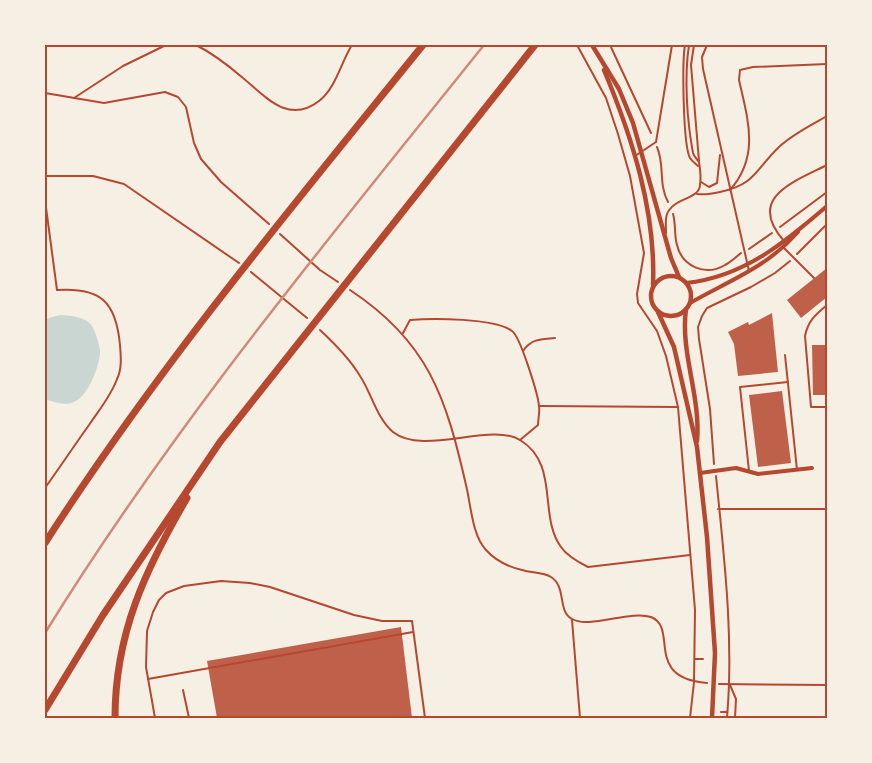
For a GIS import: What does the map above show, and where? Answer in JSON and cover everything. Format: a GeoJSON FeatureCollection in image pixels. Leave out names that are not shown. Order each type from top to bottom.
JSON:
{"type":"FeatureCollection","features":[{"type":"Feature","properties":{"kind":"highway"},"geometry":{"type":"LineString","coordinates":[[45,543],[107,449],[224,291],[423,45]]}},
{"type":"Feature","properties":{"kind":"highway"},"geometry":{"type":"LineString","coordinates":[[45,710],[103,615],[220,442],[295,345],[535,45]]}},
{"type":"Feature","properties":{"kind":"highway"},"geometry":{"type":"LineString","coordinates":[[115,718],[119,656],[132,608],[163,541],[220,442]]}},
{"type":"Feature","properties":{"kind":"street"},"geometry":{"type":"LineString","coordinates":[[592,45],[619,89],[642,151],[665,238],[678,277]]}},
{"type":"Feature","properties":{"kind":"street"},"geometry":{"type":"LineString","coordinates":[[599,57],[627,126],[635,156],[654,249],[651,300],[674,347],[697,448],[715,653],[712,718]]}},
{"type":"Feature","properties":{"kind":"street"},"geometry":{"type":"LineString","coordinates":[[686,283],[715,278],[747,266],[804,226],[827,206]]}},
{"type":"Feature","properties":{"kind":"street"},"geometry":{"type":"LineString","coordinates":[[690,302],[749,273],[786,246],[804,226]]}},
{"type":"Feature","properties":{"kind":"street"},"geometry":{"type":"LineString","coordinates":[[653,285],[664,276],[678,277],[686,283],[691,296],[686,309],[685,339],[696,401],[697,448]]}},
{"type":"Feature","properties":{"kind":"street"},"geometry":{"type":"LineString","coordinates":[[658,312],[673,316],[686,309]]}},
{"type":"Feature","properties":{"kind":"street"},"geometry":{"type":"LineString","coordinates":[[700,473],[736,468],[758,474],[812,468]]}},
{"type":"Feature","properties":{"kind":"lane"},"geometry":{"type":"LineString","coordinates":[[635,156],[656,142],[672,45]]}},
{"type":"Feature","properties":{"kind":"lane"},"geometry":{"type":"LineString","coordinates":[[685,45],[682,83],[688,143],[690,158],[698,166]]}},
{"type":"Feature","properties":{"kind":"lane"},"geometry":{"type":"LineString","coordinates":[[689,45],[686,65],[689,106],[694,155],[699,163]]}},
{"type":"Feature","properties":{"kind":"lane"},"geometry":{"type":"LineString","coordinates":[[694,45],[691,65],[700,182],[697,194]]}},
{"type":"Feature","properties":{"kind":"lane"},"geometry":{"type":"LineString","coordinates":[[708,45],[702,57],[703,69],[749,273]]}},
{"type":"Feature","properties":{"kind":"lane"},"geometry":{"type":"LineString","coordinates":[[730,190],[739,180],[745,168],[751,146],[739,80],[740,70],[753,67],[827,64]]}},
{"type":"Feature","properties":{"kind":"lane"},"geometry":{"type":"LineString","coordinates":[[665,238],[666,215],[671,207],[682,199],[697,194],[705,195],[730,190],[749,181],[784,143],[797,132],[827,116]]}},
{"type":"Feature","properties":{"kind":"lane"},"geometry":{"type":"LineString","coordinates":[[700,182],[709,187],[717,183],[720,150]]}},
{"type":"Feature","properties":{"kind":"lane"},"geometry":{"type":"LineString","coordinates":[[814,278],[793,258],[784,240],[775,231],[769,213],[774,196],[784,188],[827,165]]}},
{"type":"Feature","properties":{"kind":"lane"},"geometry":{"type":"LineString","coordinates":[[780,244],[786,246]]}},
{"type":"Feature","properties":{"kind":"lane"},"geometry":{"type":"LineString","coordinates":[[827,305],[812,317],[807,326],[805,336],[811,407],[827,407]]}},
{"type":"Feature","properties":{"kind":"lane"},"geometry":{"type":"LineString","coordinates":[[785,355],[797,470]]}},
{"type":"Feature","properties":{"kind":"lane"},"geometry":{"type":"LineString","coordinates":[[749,472],[740,387],[788,382]]}},
{"type":"Feature","properties":{"kind":"lane"},"geometry":{"type":"LineString","coordinates":[[155,718],[145,653],[153,612],[166,593],[184,586],[214,582],[250,583],[270,586],[354,615],[382,621],[412,622],[425,718]]}},
{"type":"Feature","properties":{"kind":"lane"},"geometry":{"type":"LineString","coordinates":[[148,679],[413,632]]}},
{"type":"Feature","properties":{"kind":"lane"},"geometry":{"type":"LineString","coordinates":[[184,690],[189,718]]}},
{"type":"Feature","properties":{"kind":"path"},"geometry":{"type":"LineString","coordinates":[[74,98],[123,66],[166,45]]}},
{"type":"Feature","properties":{"kind":"path"},"geometry":{"type":"LineString","coordinates":[[196,45],[242,77],[276,106],[296,110],[319,101],[341,68],[352,45]]}},
{"type":"Feature","properties":{"kind":"path"},"geometry":{"type":"LineString","coordinates":[[577,45],[606,98],[630,176],[644,253],[637,294],[638,303],[657,331],[666,356],[678,407],[695,610],[694,682],[690,718]]}},
{"type":"Feature","properties":{"kind":"path"},"geometry":{"type":"LineString","coordinates":[[610,45],[660,153],[662,191],[671,207],[676,243],[680,254],[689,265],[701,270],[725,266],[743,252],[758,245],[827,192]]}},
{"type":"Feature","properties":{"kind":"path"},"geometry":{"type":"LineString","coordinates":[[45,93],[104,103],[165,92],[178,97],[186,107],[194,143],[201,160],[221,182],[270,224]]}},
{"type":"Feature","properties":{"kind":"path"},"geometry":{"type":"LineString","coordinates":[[45,176],[93,176],[124,184],[240,264]]}},
{"type":"Feature","properties":{"kind":"path"},"geometry":{"type":"LineString","coordinates":[[45,200],[57,290],[79,288],[97,294],[110,305],[118,326],[121,362],[118,378],[106,400],[45,488]]}},
{"type":"Feature","properties":{"kind":"path"},"geometry":{"type":"LineString","coordinates":[[726,718],[730,685],[724,572],[710,409],[698,327],[707,308],[775,273],[827,224]]}},
{"type":"Feature","properties":{"kind":"path"},"geometry":{"type":"LineString","coordinates":[[276,230],[320,270],[359,296],[402,334],[435,380],[456,438],[478,534],[485,549],[497,560],[520,570],[552,577],[562,588],[565,613],[572,620],[583,621],[642,615],[652,618],[661,625],[668,663],[674,673],[694,682]]}},
{"type":"Feature","properties":{"kind":"path"},"geometry":{"type":"LineString","coordinates":[[246,269],[312,322]]}},
{"type":"Feature","properties":{"kind":"path"},"geometry":{"type":"LineString","coordinates":[[402,334],[410,320],[456,318],[503,326],[514,332],[523,351],[539,406],[538,425],[520,440]]}},
{"type":"Feature","properties":{"kind":"path"},"geometry":{"type":"LineString","coordinates":[[318,328],[360,375],[392,431],[404,438],[422,441],[506,435],[520,440],[541,465],[547,482],[550,511],[558,541],[570,556],[579,562],[588,567],[690,555]]}},
{"type":"Feature","properties":{"kind":"path"},"geometry":{"type":"LineString","coordinates":[[523,351],[528,344],[538,339],[555,338]]}},
{"type":"Feature","properties":{"kind":"path"},"geometry":{"type":"LineString","coordinates":[[539,406],[678,407]]}},
{"type":"Feature","properties":{"kind":"path"},"geometry":{"type":"LineString","coordinates":[[718,509],[827,509]]}},
{"type":"Feature","properties":{"kind":"path"},"geometry":{"type":"LineString","coordinates":[[572,620],[580,718]]}},
{"type":"Feature","properties":{"kind":"path"},"geometry":{"type":"LineString","coordinates":[[695,659],[703,659]]}},
{"type":"Feature","properties":{"kind":"path"},"geometry":{"type":"LineString","coordinates":[[730,685],[827,685]]}},
{"type":"Feature","properties":{"kind":"path"},"geometry":{"type":"LineString","coordinates":[[730,685],[736,699],[735,718]]}},
{"type":"Feature","properties":{"kind":"path"},"geometry":{"type":"LineString","coordinates":[[722,712],[727,712]]}},
{"type":"Feature","properties":{"kind":"shaded area"},"geometry":{"type":"Polygon","coordinates":[[[60,315],[86,320],[95,331],[100,351],[98,365],[87,389],[77,401],[68,404],[45,399],[45,321],[60,315]]]}},
{"type":"Feature","properties":{"kind":"building"},"geometry":{"type":"Polygon","coordinates":[[[827,268],[827,297],[801,318],[787,300],[827,268]]]}},
{"type":"Feature","properties":{"kind":"building"},"geometry":{"type":"Polygon","coordinates":[[[772,313],[778,372],[738,376],[734,344],[728,332],[748,322],[749,325],[772,313]]]}},
{"type":"Feature","properties":{"kind":"building"},"geometry":{"type":"Polygon","coordinates":[[[812,345],[827,345],[827,395],[813,395],[812,345]]]}},
{"type":"Feature","properties":{"kind":"building"},"geometry":{"type":"Polygon","coordinates":[[[782,391],[791,463],[758,467],[749,395],[782,391]]]}},
{"type":"Feature","properties":{"kind":"building"},"geometry":{"type":"Polygon","coordinates":[[[401,627],[412,718],[217,718],[207,661],[401,627]]]}},
{"type":"Feature","properties":{"kind":"railway"},"geometry":{"type":"LineString","coordinates":[[45,633],[146,480],[200,405],[312,260],[484,45]]}}]}
